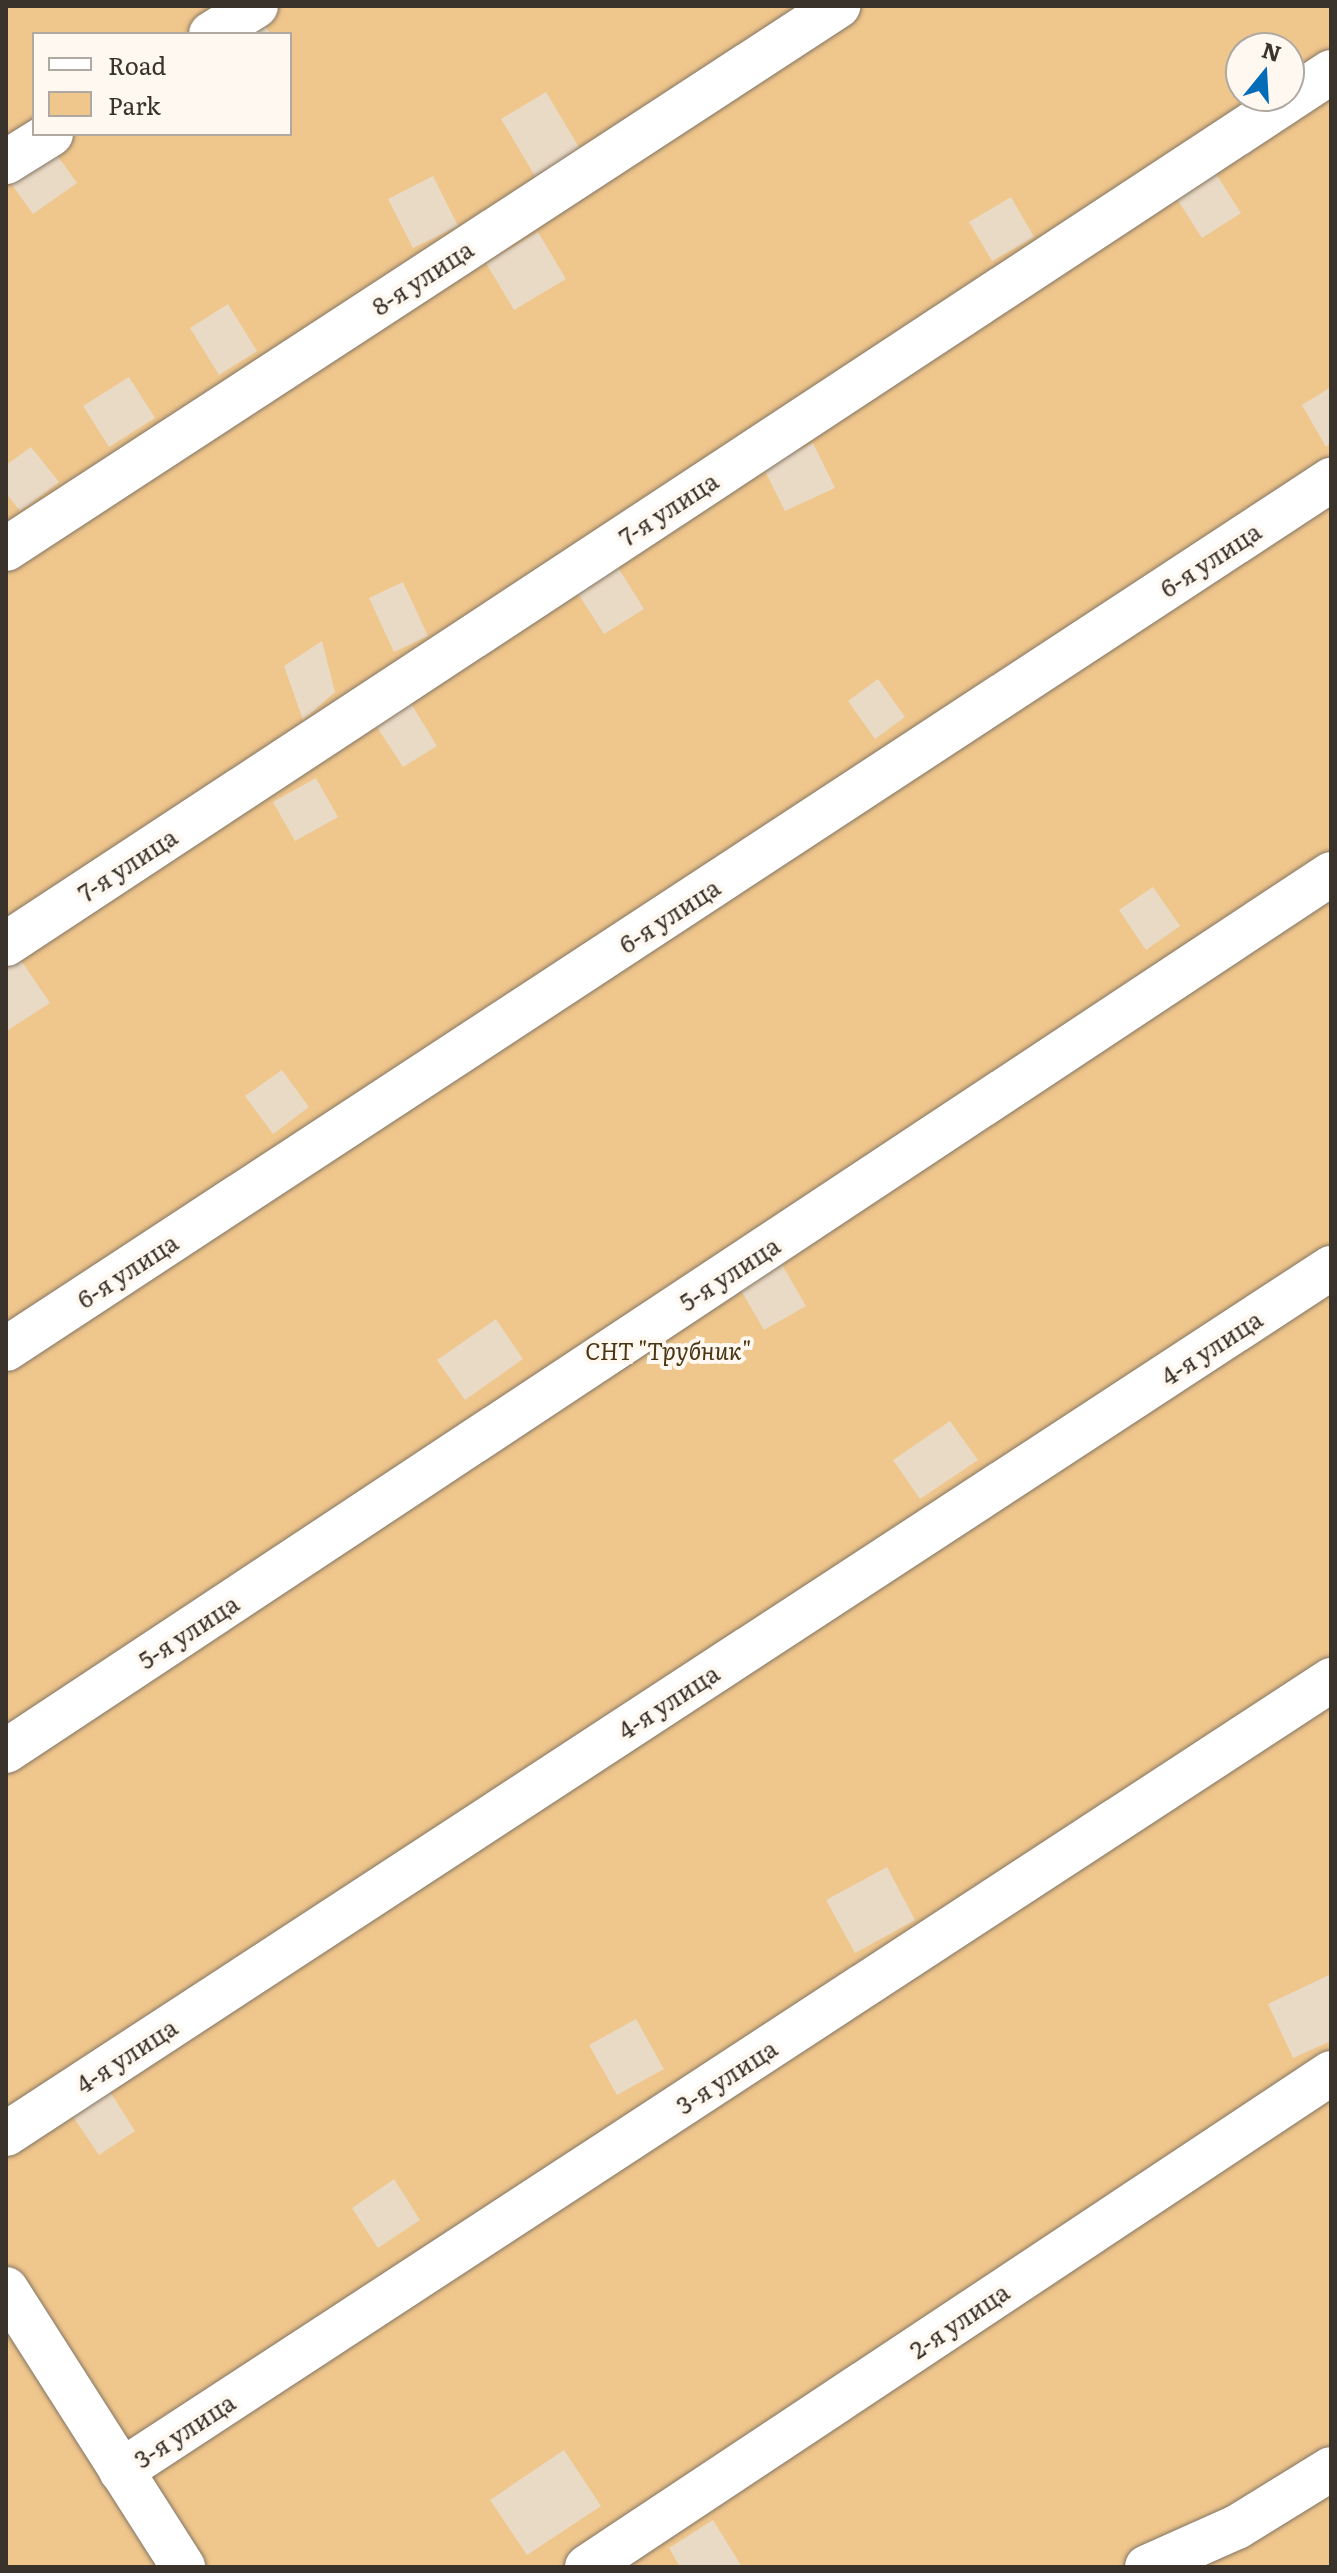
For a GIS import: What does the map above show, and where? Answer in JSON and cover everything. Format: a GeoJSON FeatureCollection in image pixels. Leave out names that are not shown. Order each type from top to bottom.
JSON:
{"type":"FeatureCollection","features":[{"type":"Feature","properties":{"kind":"lane"},"geometry":{"type":"LineString","coordinates":[[214,32],[256,6]]}},
{"type":"Feature","properties":{"kind":"lane","name":"8-я улица"},"geometry":{"type":"LineString","coordinates":[[6,549],[838,6]]}},
{"type":"Feature","properties":{"kind":"lane","name":"7-я улица"},"geometry":{"type":"LineString","coordinates":[[6,944],[1331,72]]}},
{"type":"Feature","properties":{"kind":"lane"},"geometry":{"type":"LineString","coordinates":[[6,162],[48,136]]}},
{"type":"Feature","properties":{"kind":"lane","name":"6-я улица"},"geometry":{"type":"LineString","coordinates":[[6,1349],[1331,480]]}},
{"type":"Feature","properties":{"kind":"lane","name":"5-я улица"},"geometry":{"type":"LineString","coordinates":[[6,1751],[1331,874]]}},
{"type":"Feature","properties":{"kind":"lane","name":"4-я улица"},"geometry":{"type":"LineString","coordinates":[[6,2134],[1331,1268]]}},
{"type":"Feature","properties":{"kind":"lane","name":"3-я улица"},"geometry":{"type":"LineString","coordinates":[[121,2471],[1331,1680]]}},
{"type":"Feature","properties":{"kind":"lane","name":"2-я улица"},"geometry":{"type":"LineString","coordinates":[[587,2567],[1331,2073]]}},
{"type":"Feature","properties":{"kind":"lane"},"geometry":{"type":"LineString","coordinates":[[6,2289],[183,2567]]}},
{"type":"Feature","properties":{"kind":"lane"},"geometry":{"type":"LineString","coordinates":[[1147,2567],[1237,2527],[1331,2469]]}},
{"type":"Feature","properties":{"kind":"green space","name":"СНТ \"Трубник\""},"geometry":{"type":"Polygon","coordinates":[[[6,6],[1331,6],[1331,2567],[6,2567],[6,6]]]}},
{"type":"Feature","properties":{"kind":"building"},"geometry":{"type":"Polygon","coordinates":[[[258,17],[269,32],[238,32],[258,17]]]}},
{"type":"Feature","properties":{"kind":"building"},"geometry":{"type":"Polygon","coordinates":[[[546,92],[580,149],[535,176],[501,119],[546,92]]]}},
{"type":"Feature","properties":{"kind":"building"},"geometry":{"type":"Polygon","coordinates":[[[54,151],[77,183],[33,214],[10,182],[54,151]]]}},
{"type":"Feature","properties":{"kind":"building"},"geometry":{"type":"Polygon","coordinates":[[[1216,174],[1241,213],[1202,238],[1177,199],[1216,174]]]}},
{"type":"Feature","properties":{"kind":"building"},"geometry":{"type":"Polygon","coordinates":[[[433,176],[458,226],[413,248],[388,199],[433,176]]]}},
{"type":"Feature","properties":{"kind":"building"},"geometry":{"type":"Polygon","coordinates":[[[1011,197],[1034,237],[992,261],[969,222],[1011,197]]]}},
{"type":"Feature","properties":{"kind":"building"},"geometry":{"type":"Polygon","coordinates":[[[538,232],[566,279],[514,310],[486,263],[538,232]]]}},
{"type":"Feature","properties":{"kind":"building"},"geometry":{"type":"Polygon","coordinates":[[[228,304],[257,351],[219,375],[190,328],[228,304]]]}},
{"type":"Feature","properties":{"kind":"building"},"geometry":{"type":"Polygon","coordinates":[[[129,377],[155,418],[109,447],[83,406],[129,377]]]}},
{"type":"Feature","properties":{"kind":"building"},"geometry":{"type":"Polygon","coordinates":[[[1331,387],[1331,442],[1326,447],[1302,405],[1331,387]]]}},
{"type":"Feature","properties":{"kind":"building"},"geometry":{"type":"Polygon","coordinates":[[[813,443],[835,488],[785,511],[763,467],[813,443]]]}},
{"type":"Feature","properties":{"kind":"building"},"geometry":{"type":"Polygon","coordinates":[[[31,447],[59,482],[20,511],[6,493],[6,465],[31,447]]]}},
{"type":"Feature","properties":{"kind":"building"},"geometry":{"type":"Polygon","coordinates":[[[617,566],[644,609],[604,634],[577,592],[617,566]]]}},
{"type":"Feature","properties":{"kind":"building"},"geometry":{"type":"Polygon","coordinates":[[[403,582],[428,636],[394,652],[369,598],[403,582]]]}},
{"type":"Feature","properties":{"kind":"building"},"geometry":{"type":"Polygon","coordinates":[[[322,641],[335,692],[303,720],[284,666],[322,641]]]}},
{"type":"Feature","properties":{"kind":"building"},"geometry":{"type":"Polygon","coordinates":[[[878,679],[905,717],[875,739],[848,701],[878,679]]]}},
{"type":"Feature","properties":{"kind":"building"},"geometry":{"type":"Polygon","coordinates":[[[410,702],[437,746],[403,767],[375,724],[410,702]]]}},
{"type":"Feature","properties":{"kind":"building"},"geometry":{"type":"Polygon","coordinates":[[[316,778],[338,817],[295,841],[273,802],[316,778]]]}},
{"type":"Feature","properties":{"kind":"building"},"geometry":{"type":"Polygon","coordinates":[[[1153,887],[1180,926],[1146,950],[1119,910],[1153,887]]]}},
{"type":"Feature","properties":{"kind":"building"},"geometry":{"type":"Polygon","coordinates":[[[18,956],[50,1003],[8,1030],[6,964],[18,956]]]}},
{"type":"Feature","properties":{"kind":"building"},"geometry":{"type":"Polygon","coordinates":[[[282,1070],[309,1107],[273,1134],[245,1096],[282,1070]]]}},
{"type":"Feature","properties":{"kind":"building"},"geometry":{"type":"Polygon","coordinates":[[[777,1256],[806,1306],[764,1330],[735,1280],[777,1256]]]}},
{"type":"Feature","properties":{"kind":"building"},"geometry":{"type":"Polygon","coordinates":[[[496,1319],[523,1359],[465,1400],[437,1360],[496,1319]]]}},
{"type":"Feature","properties":{"kind":"building"},"geometry":{"type":"Polygon","coordinates":[[[950,1421],[978,1460],[920,1499],[893,1460],[950,1421]]]}},
{"type":"Feature","properties":{"kind":"building"},"geometry":{"type":"Polygon","coordinates":[[[887,1867],[915,1920],[855,1953],[826,1900],[887,1867]]]}},
{"type":"Feature","properties":{"kind":"building"},"geometry":{"type":"Polygon","coordinates":[[[1329,1975],[1331,2041],[1293,2058],[1268,2004],[1329,1975]]]}},
{"type":"Feature","properties":{"kind":"building"},"geometry":{"type":"Polygon","coordinates":[[[636,2019],[664,2069],[617,2095],[589,2045],[636,2019]]]}},
{"type":"Feature","properties":{"kind":"building"},"geometry":{"type":"Polygon","coordinates":[[[107,2087],[135,2131],[99,2155],[70,2112],[107,2087]]]}},
{"type":"Feature","properties":{"kind":"building"},"geometry":{"type":"Polygon","coordinates":[[[394,2179],[420,2220],[378,2248],[352,2208],[394,2179]]]}},
{"type":"Feature","properties":{"kind":"building"},"geometry":{"type":"Polygon","coordinates":[[[564,2450],[601,2506],[527,2555],[490,2500],[564,2450]]]}},
{"type":"Feature","properties":{"kind":"building"},"geometry":{"type":"Polygon","coordinates":[[[713,2520],[742,2567],[680,2567],[669,2548],[713,2520]]]}}]}
